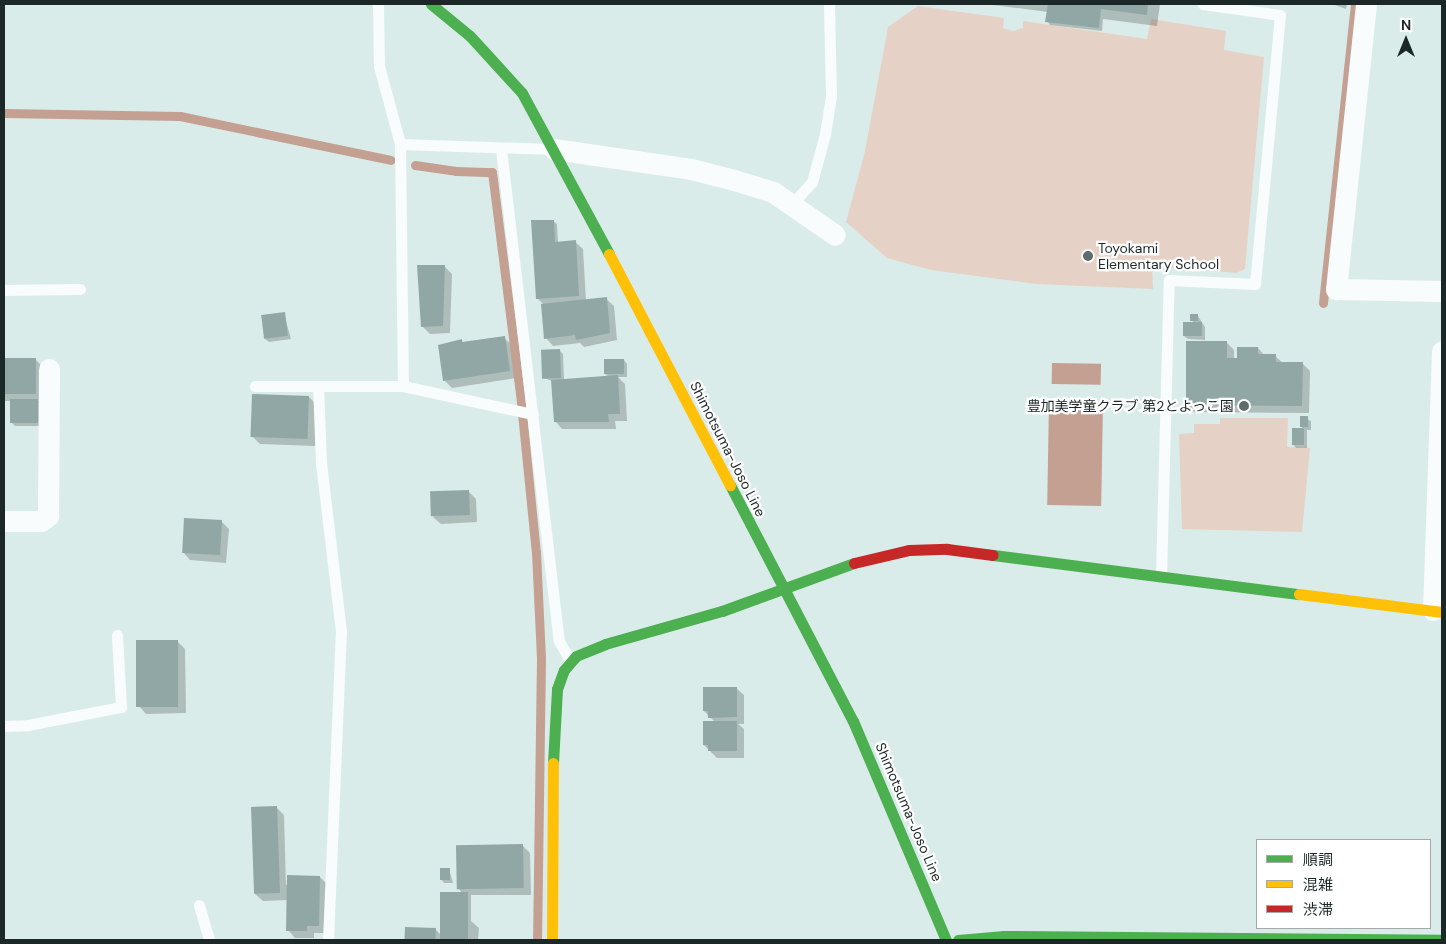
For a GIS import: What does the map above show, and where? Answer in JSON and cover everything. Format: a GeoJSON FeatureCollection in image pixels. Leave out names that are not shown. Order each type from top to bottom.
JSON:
{"type":"FeatureCollection","features":[{"type":"Feature","properties":{"kind":"street","name":"Shimotsuma-Joso Line"},"geometry":{"type":"LineString","coordinates":[[431,4],[470,36],[522,93],[554,149],[876,770],[946,940]]}},
{"type":"Feature","properties":{"kind":"street"},"geometry":{"type":"LineString","coordinates":[[1366,4],[1336,289],[1442,291]]}},
{"type":"Feature","properties":{"kind":"street"},"geometry":{"type":"LineString","coordinates":[[554,149],[691,169],[768,190],[793,203],[835,235]]}},
{"type":"Feature","properties":{"kind":"street"},"geometry":{"type":"LineString","coordinates":[[552,940],[553,719],[557,689],[576,656],[605,644],[722,611],[784,590],[846,565],[909,550],[947,549],[1161,578],[1438,611],[1442,351]]}},
{"type":"Feature","properties":{"kind":"street"},"geometry":{"type":"LineString","coordinates":[[4,521],[41,521],[48,516],[49,369]]}},
{"type":"Feature","properties":{"kind":"street"},"geometry":{"type":"LineString","coordinates":[[958,940],[1004,936],[1442,940]]}},
{"type":"Feature","properties":{"kind":"lane"},"geometry":{"type":"LineString","coordinates":[[378,4],[379,66],[400,144],[403,386]]}},
{"type":"Feature","properties":{"kind":"lane"},"geometry":{"type":"LineString","coordinates":[[793,203],[812,182],[826,134],[831,86],[829,4]]}},
{"type":"Feature","properties":{"kind":"lane"},"geometry":{"type":"LineString","coordinates":[[1161,578],[1169,280],[1255,284],[1280,15],[1203,4]]}},
{"type":"Feature","properties":{"kind":"lane"},"geometry":{"type":"LineString","coordinates":[[400,144],[501,149],[554,149]]}},
{"type":"Feature","properties":{"kind":"lane"},"geometry":{"type":"LineString","coordinates":[[501,149],[559,641],[571,662]]}},
{"type":"Feature","properties":{"kind":"lane"},"geometry":{"type":"LineString","coordinates":[[4,290],[80,289]]}},
{"type":"Feature","properties":{"kind":"lane"},"geometry":{"type":"LineString","coordinates":[[255,386],[403,386],[531,414]]}},
{"type":"Feature","properties":{"kind":"lane"},"geometry":{"type":"LineString","coordinates":[[318,386],[321,463],[341,631],[328,940]]}},
{"type":"Feature","properties":{"kind":"lane"},"geometry":{"type":"LineString","coordinates":[[4,726],[28,725],[121,707],[117,635]]}},
{"type":"Feature","properties":{"kind":"lane"},"geometry":{"type":"LineString","coordinates":[[199,905],[209,940]]}},
{"type":"Feature","properties":{"kind":"shaded area"},"geometry":{"type":"Polygon","coordinates":[[[918,6],[1004,18],[1003,28],[1013,31],[1023,28],[1023,21],[1147,39],[1151,19],[1226,31],[1224,50],[1264,57],[1245,269],[1236,273],[1152,266],[1153,289],[1036,284],[931,270],[887,258],[846,222],[865,151],[888,27],[918,6]]]}},
{"type":"Feature","properties":{"kind":"shaded area"},"geometry":{"type":"Polygon","coordinates":[[[1052,363],[1101,364],[1101,385],[1052,384],[1052,363]]]}},
{"type":"Feature","properties":{"kind":"shaded area"},"geometry":{"type":"Polygon","coordinates":[[[1049,402],[1103,403],[1101,506],[1047,505],[1049,402]]]}},
{"type":"Feature","properties":{"kind":"shaded area"},"geometry":{"type":"Polygon","coordinates":[[[1220,418],[1288,418],[1287,447],[1310,448],[1302,532],[1182,529],[1179,434],[1194,433],[1194,424],[1220,424],[1220,418]]]}},
{"type":"Feature","properties":{"kind":"building"},"geometry":{"type":"Polygon","coordinates":[[[1048,4],[1148,4],[1147,15],[1101,9],[1099,28],[1045,22],[1048,4]]]}},
{"type":"Feature","properties":{"kind":"building"},"geometry":{"type":"Polygon","coordinates":[[[531,220],[554,220],[555,242],[576,240],[579,296],[536,299],[531,220]]]}},
{"type":"Feature","properties":{"kind":"building"},"geometry":{"type":"Polygon","coordinates":[[[417,265],[445,265],[443,326],[421,327],[417,265]]]}},
{"type":"Feature","properties":{"kind":"building"},"geometry":{"type":"Polygon","coordinates":[[[607,297],[610,333],[576,340],[575,335],[544,339],[541,304],[607,297]]]}},
{"type":"Feature","properties":{"kind":"building"},"geometry":{"type":"Polygon","coordinates":[[[285,312],[288,336],[264,339],[261,315],[285,312]]]}},
{"type":"Feature","properties":{"kind":"building"},"geometry":{"type":"Polygon","coordinates":[[[1190,314],[1198,314],[1198,321],[1190,321],[1190,314]]]}},
{"type":"Feature","properties":{"kind":"building"},"geometry":{"type":"Polygon","coordinates":[[[1183,322],[1202,322],[1202,336],[1183,336],[1183,322]]]}},
{"type":"Feature","properties":{"kind":"building"},"geometry":{"type":"Polygon","coordinates":[[[505,336],[510,371],[443,381],[438,345],[462,339],[462,342],[505,336]]]}},
{"type":"Feature","properties":{"kind":"building"},"geometry":{"type":"Polygon","coordinates":[[[1186,341],[1227,341],[1227,358],[1237,358],[1237,347],[1258,347],[1258,354],[1276,354],[1276,362],[1303,362],[1302,406],[1186,405],[1186,341]]]}},
{"type":"Feature","properties":{"kind":"building"},"geometry":{"type":"Polygon","coordinates":[[[560,349],[561,378],[542,379],[541,350],[560,349]]]}},
{"type":"Feature","properties":{"kind":"building"},"geometry":{"type":"Polygon","coordinates":[[[4,358],[36,358],[36,394],[4,394],[4,358]]]}},
{"type":"Feature","properties":{"kind":"building"},"geometry":{"type":"Polygon","coordinates":[[[604,359],[624,359],[624,374],[604,374],[604,359]]]}},
{"type":"Feature","properties":{"kind":"building"},"geometry":{"type":"Polygon","coordinates":[[[618,375],[620,414],[608,414],[609,422],[554,422],[551,380],[618,375]]]}},
{"type":"Feature","properties":{"kind":"building"},"geometry":{"type":"Polygon","coordinates":[[[252,394],[309,396],[307,439],[250,437],[252,394]]]}},
{"type":"Feature","properties":{"kind":"building"},"geometry":{"type":"Polygon","coordinates":[[[10,399],[38,399],[38,423],[10,423],[10,399]]]}},
{"type":"Feature","properties":{"kind":"building"},"geometry":{"type":"Polygon","coordinates":[[[1300,416],[1308,416],[1308,427],[1300,427],[1300,416]]]}},
{"type":"Feature","properties":{"kind":"building"},"geometry":{"type":"Polygon","coordinates":[[[1292,428],[1304,428],[1304,445],[1292,445],[1292,428]]]}},
{"type":"Feature","properties":{"kind":"building"},"geometry":{"type":"Polygon","coordinates":[[[469,490],[470,515],[431,516],[430,491],[469,490]]]}},
{"type":"Feature","properties":{"kind":"building"},"geometry":{"type":"Polygon","coordinates":[[[184,518],[222,520],[220,555],[182,553],[184,518]]]}},
{"type":"Feature","properties":{"kind":"building"},"geometry":{"type":"Polygon","coordinates":[[[136,640],[178,640],[178,707],[136,707],[136,640]]]}},
{"type":"Feature","properties":{"kind":"building"},"geometry":{"type":"Polygon","coordinates":[[[703,687],[737,687],[737,717],[708,718],[708,711],[703,711],[703,687]]]}},
{"type":"Feature","properties":{"kind":"building"},"geometry":{"type":"Polygon","coordinates":[[[703,721],[737,721],[737,751],[708,751],[708,745],[703,745],[703,721]]]}},
{"type":"Feature","properties":{"kind":"building"},"geometry":{"type":"Polygon","coordinates":[[[277,806],[280,893],[254,894],[251,807],[277,806]]]}},
{"type":"Feature","properties":{"kind":"building"},"geometry":{"type":"Polygon","coordinates":[[[523,844],[524,888],[457,889],[456,845],[523,844]]]}},
{"type":"Feature","properties":{"kind":"building"},"geometry":{"type":"Polygon","coordinates":[[[440,868],[450,868],[450,880],[440,880],[440,868]]]}},
{"type":"Feature","properties":{"kind":"building"},"geometry":{"type":"Polygon","coordinates":[[[287,875],[320,876],[319,926],[307,926],[307,931],[286,931],[287,875]]]}},
{"type":"Feature","properties":{"kind":"building"},"geometry":{"type":"Polygon","coordinates":[[[440,892],[468,892],[468,940],[440,940],[440,892]]]}},
{"type":"Feature","properties":{"kind":"building"},"geometry":{"type":"Polygon","coordinates":[[[405,927],[436,928],[436,940],[405,940],[405,927]]]}},
{"type":"Feature","properties":{"kind":"waterway"},"geometry":{"type":"LineString","coordinates":[[1323,303],[1355,4]]}},
{"type":"Feature","properties":{"kind":"waterway"},"geometry":{"type":"LineString","coordinates":[[4,113],[180,116],[390,160]]}},
{"type":"Feature","properties":{"kind":"waterway"},"geometry":{"type":"LineString","coordinates":[[415,165],[456,171],[492,172],[520,393],[536,552],[541,658],[537,940]]}},
{"type":"Feature","properties":{"kind":"traffic: fast"},"geometry":{"type":"LineString","coordinates":[[431,4],[470,36],[522,93],[609,254]]}},
{"type":"Feature","properties":{"kind":"traffic: fast"},"geometry":{"type":"LineString","coordinates":[[730,485],[853,721],[946,940]]}},
{"type":"Feature","properties":{"kind":"traffic: fast"},"geometry":{"type":"LineString","coordinates":[[993,555],[1299,594]]}},
{"type":"Feature","properties":{"kind":"traffic: fast"},"geometry":{"type":"LineString","coordinates":[[553,763],[557,689],[564,670],[576,656],[605,644],[722,611],[854,563]]}},
{"type":"Feature","properties":{"kind":"traffic: fast"},"geometry":{"type":"LineString","coordinates":[[958,940],[1004,936],[1442,940]]}},
{"type":"Feature","properties":{"kind":"traffic: slow"},"geometry":{"type":"LineString","coordinates":[[609,254],[730,485]]}},
{"type":"Feature","properties":{"kind":"traffic: slow"},"geometry":{"type":"LineString","coordinates":[[1299,594],[1442,612]]}},
{"type":"Feature","properties":{"kind":"traffic: slow"},"geometry":{"type":"LineString","coordinates":[[552,940],[553,763]]}},
{"type":"Feature","properties":{"kind":"traffic: jam"},"geometry":{"type":"LineString","coordinates":[[854,563],[909,550],[947,549],[993,555]]}},
{"type":"Feature","properties":{"kind":"place","name":"Toyokami Elementary School"},"geometry":{"type":"Point","coordinates":[1088,256]}},
{"type":"Feature","properties":{"kind":"place","name":"豊加美学童クラブ 第2とよっこ園"},"geometry":{"type":"Point","coordinates":[1244,406]}}]}
